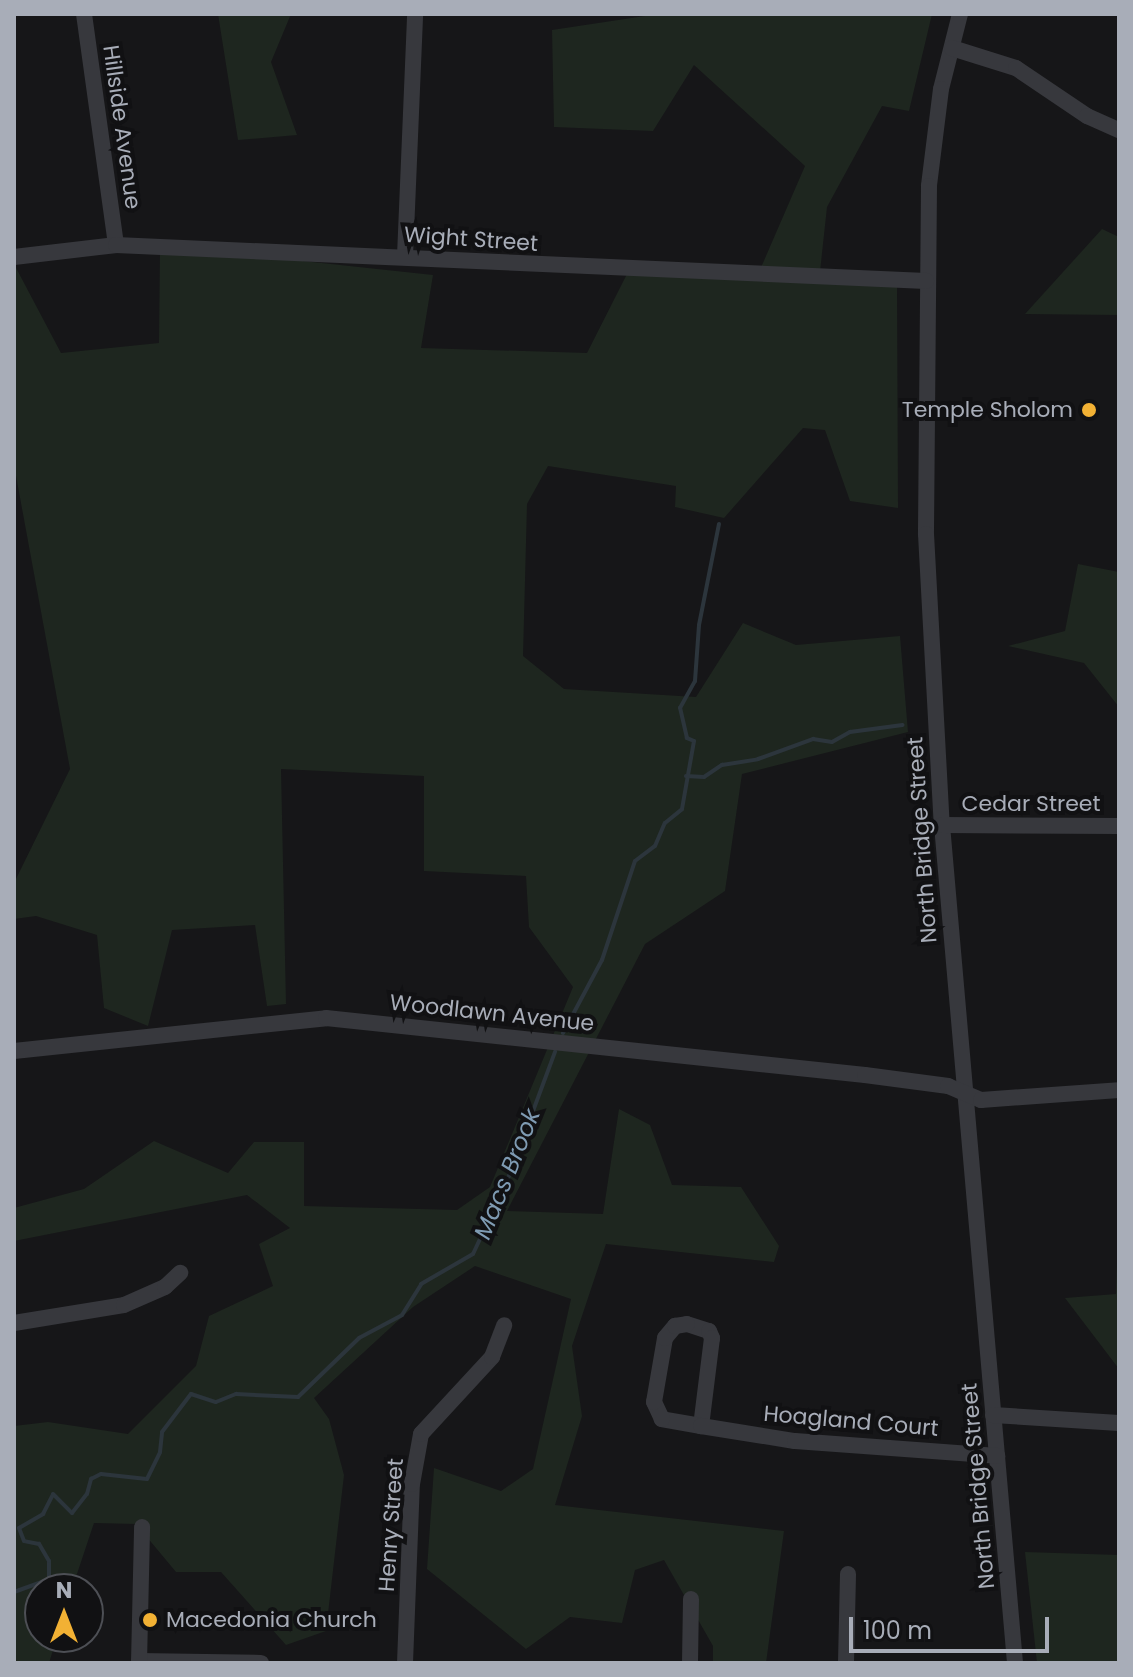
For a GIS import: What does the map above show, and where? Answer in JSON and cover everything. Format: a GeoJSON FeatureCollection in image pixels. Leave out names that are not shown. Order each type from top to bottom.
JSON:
{"type":"FeatureCollection","features":[{"type":"Feature","properties":{"kind":"street","name":"Hillside Avenue"},"geometry":{"type":"LineString","coordinates":[[84,14],[116,245]]}},
{"type":"Feature","properties":{"kind":"street"},"geometry":{"type":"LineString","coordinates":[[405,256],[415,14]]}},
{"type":"Feature","properties":{"kind":"street","name":"North Bridge Street"},"geometry":{"type":"LineString","coordinates":[[960,14],[934,136],[926,281],[926,534],[942,825],[1015,1663]]}},
{"type":"Feature","properties":{"kind":"street"},"geometry":{"type":"LineString","coordinates":[[952,48],[1016,68],[1087,116],[1119,130]]}},
{"type":"Feature","properties":{"kind":"street","name":"Wight Street"},"geometry":{"type":"LineString","coordinates":[[14,257],[116,245],[405,256],[526,266],[926,281]]}},
{"type":"Feature","properties":{"kind":"street","name":"Cedar Street"},"geometry":{"type":"LineString","coordinates":[[942,825],[1119,826]]}},
{"type":"Feature","properties":{"kind":"street","name":"Woodlawn Avenue"},"geometry":{"type":"LineString","coordinates":[[14,1051],[326,1018],[865,1075],[964,1092],[981,1100],[1119,1090]]}},
{"type":"Feature","properties":{"kind":"street"},"geometry":{"type":"LineString","coordinates":[[14,1323],[124,1305],[165,1287],[180,1273]]}},
{"type":"Feature","properties":{"kind":"street","name":"Henry Street"},"geometry":{"type":"LineString","coordinates":[[405,1663],[412,1484],[421,1434],[492,1357],[504,1325]]}},
{"type":"Feature","properties":{"kind":"street","name":"Hoagland Court"},"geometry":{"type":"LineString","coordinates":[[701,1426],[712,1338],[699,1327],[675,1326],[662,1347],[656,1412],[669,1422],[795,1441],[997,1456]]}},
{"type":"Feature","properties":{"kind":"street"},"geometry":{"type":"LineString","coordinates":[[993,1415],[1119,1423]]}},
{"type":"Feature","properties":{"kind":"street"},"geometry":{"type":"LineString","coordinates":[[142,1527],[139,1662],[261,1663]]}},
{"type":"Feature","properties":{"kind":"street"},"geometry":{"type":"LineString","coordinates":[[846,1663],[848,1574]]}},
{"type":"Feature","properties":{"kind":"street"},"geometry":{"type":"LineString","coordinates":[[690,1663],[691,1599]]}},
{"type":"Feature","properties":{"kind":"shaded area"},"geometry":{"type":"Polygon","coordinates":[[[218,14],[291,14],[271,62],[297,135],[238,140],[218,14]]]}},
{"type":"Feature","properties":{"kind":"shaded area"},"geometry":{"type":"Polygon","coordinates":[[[658,14],[932,14],[909,111],[882,106],[827,207],[819,281],[897,283],[898,508],[850,501],[825,430],[803,428],[724,518],[675,507],[676,486],[548,466],[527,504],[523,656],[564,689],[696,697],[743,623],[796,645],[900,636],[908,732],[742,774],[725,891],[645,944],[507,1211],[603,1214],[619,1109],[650,1125],[672,1185],[741,1187],[779,1246],[774,1262],[606,1244],[572,1346],[582,1416],[555,1505],[784,1531],[766,1663],[713,1663],[713,1646],[664,1560],[635,1570],[622,1623],[570,1617],[526,1649],[427,1569],[434,1468],[501,1491],[533,1469],[571,1299],[475,1266],[413,1307],[314,1398],[329,1419],[344,1475],[326,1631],[286,1645],[221,1572],[176,1572],[136,1524],[94,1523],[77,1573],[24,1573],[24,1653],[52,1653],[49,1663],[14,1663],[14,1426],[48,1422],[128,1434],[196,1366],[209,1316],[273,1286],[259,1244],[290,1228],[247,1195],[14,1241],[14,1208],[84,1189],[154,1141],[228,1173],[254,1142],[304,1142],[304,1206],[457,1210],[490,1187],[573,987],[529,927],[526,876],[424,871],[424,776],[281,769],[286,1004],[267,1006],[255,925],[172,930],[148,1026],[104,1008],[97,935],[36,916],[14,919],[14,883],[70,769],[14,465],[14,264],[61,353],[159,343],[160,249],[182,248],[433,275],[421,348],[587,353],[628,272],[756,279],[805,166],[694,65],[653,131],[554,127],[552,30],[658,14]]]}},
{"type":"Feature","properties":{"kind":"shaded area"},"geometry":{"type":"Polygon","coordinates":[[[1102,229],[1119,237],[1119,315],[1025,314],[1102,229]]]}},
{"type":"Feature","properties":{"kind":"shaded area"},"geometry":{"type":"Polygon","coordinates":[[[1078,564],[1119,572],[1119,707],[1084,663],[1008,646],[1065,631],[1078,564]]]}},
{"type":"Feature","properties":{"kind":"shaded area"},"geometry":{"type":"Polygon","coordinates":[[[1119,1197],[1119,1369],[1065,1298],[1116,1294],[1119,1197]]]}},
{"type":"Feature","properties":{"kind":"shaded area"},"geometry":{"type":"Polygon","coordinates":[[[1025,1552],[1119,1555],[1119,1663],[1037,1663],[1025,1552]]]}},
{"type":"Feature","properties":{"kind":"waterway","name":"Macs Brook"},"geometry":{"type":"LineString","coordinates":[[563,1033],[602,960],[635,861],[655,846],[665,823],[682,809],[694,741],[687,738],[680,708],[695,681],[699,625],[719,524]]}},
{"type":"Feature","properties":{"kind":"waterway"},"geometry":{"type":"LineString","coordinates":[[686,776],[704,777],[722,765],[758,759],[813,739],[832,742],[850,732],[903,725]]}},
{"type":"Feature","properties":{"kind":"waterway","name":"Macs Brook"},"geometry":{"type":"LineString","coordinates":[[14,1592],[49,1579],[49,1561],[39,1544],[24,1541],[19,1528],[43,1514],[53,1494],[72,1513],[87,1494],[91,1479],[101,1474],[147,1479],[160,1452],[162,1432],[191,1394],[216,1402],[236,1394],[298,1397],[359,1338],[402,1315],[421,1284],[473,1254],[507,1181],[555,1052]]}},
{"type":"Feature","properties":{"kind":"place","name":"Temple Sholom"},"geometry":{"type":"Point","coordinates":[1089,410]}},
{"type":"Feature","properties":{"kind":"place","name":"Macedonia Church"},"geometry":{"type":"Point","coordinates":[150,1620]}}]}
